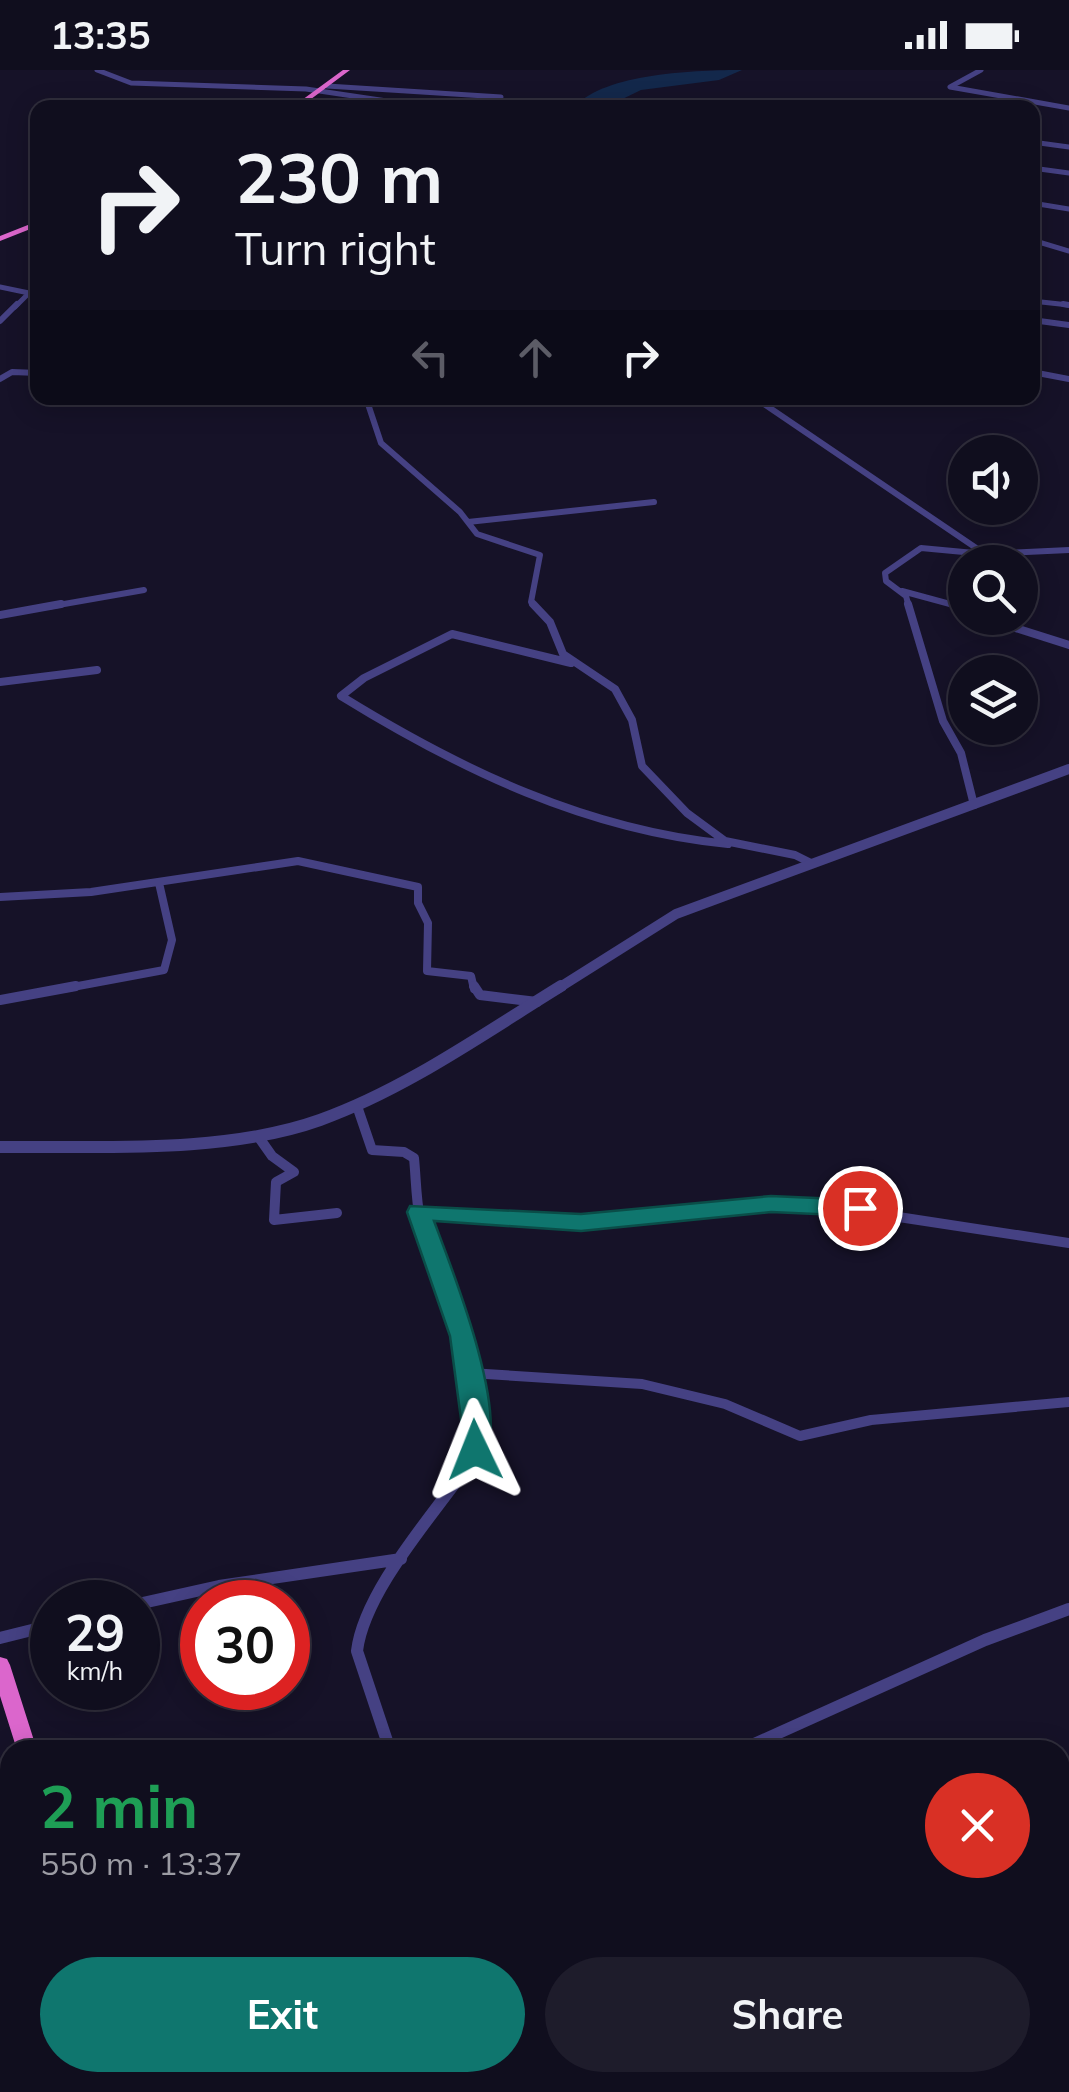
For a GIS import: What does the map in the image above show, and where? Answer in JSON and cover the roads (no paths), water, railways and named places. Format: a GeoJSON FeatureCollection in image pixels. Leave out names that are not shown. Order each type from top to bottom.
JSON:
{"type":"FeatureCollection","features":[{"type":"Feature","properties":{"kind":"highway"},"geometry":{"type":"LineString","coordinates":[[306,100],[347,70]]}},
{"type":"Feature","properties":{"kind":"highway"},"geometry":{"type":"LineString","coordinates":[[0,238],[30,226]]}},
{"type":"Feature","properties":{"kind":"highway"},"geometry":{"type":"LineString","coordinates":[[0,1665],[24,1740]]}},
{"type":"Feature","properties":{"kind":"street"},"geometry":{"type":"LineString","coordinates":[[97,70],[107,77],[157,84],[501,97]]}},
{"type":"Feature","properties":{"kind":"street"},"geometry":{"type":"LineString","coordinates":[[981,70],[950,86],[1026,100]]}},
{"type":"Feature","properties":{"kind":"street"},"geometry":{"type":"LineString","coordinates":[[323,89],[387,100]]}},
{"type":"Feature","properties":{"kind":"street"},"geometry":{"type":"LineString","coordinates":[[1040,103],[1069,108]]}},
{"type":"Feature","properties":{"kind":"street"},"geometry":{"type":"LineString","coordinates":[[1040,143],[1069,146]]}},
{"type":"Feature","properties":{"kind":"street"},"geometry":{"type":"LineString","coordinates":[[1040,169],[1069,173]]}},
{"type":"Feature","properties":{"kind":"street"},"geometry":{"type":"LineString","coordinates":[[1040,205],[1069,210]]}},
{"type":"Feature","properties":{"kind":"street"},"geometry":{"type":"LineString","coordinates":[[1040,242],[1069,251]]}},
{"type":"Feature","properties":{"kind":"street"},"geometry":{"type":"LineString","coordinates":[[0,287],[29,293]]}},
{"type":"Feature","properties":{"kind":"street"},"geometry":{"type":"LineString","coordinates":[[0,322],[29,293]]}},
{"type":"Feature","properties":{"kind":"street"},"geometry":{"type":"LineString","coordinates":[[1040,302],[1069,304]]}},
{"type":"Feature","properties":{"kind":"street"},"geometry":{"type":"LineString","coordinates":[[1040,321],[1069,326]]}},
{"type":"Feature","properties":{"kind":"street"},"geometry":{"type":"LineString","coordinates":[[0,367],[30,373]]}},
{"type":"Feature","properties":{"kind":"street"},"geometry":{"type":"LineString","coordinates":[[0,379],[12,372]]}},
{"type":"Feature","properties":{"kind":"street"},"geometry":{"type":"LineString","coordinates":[[1040,374],[1069,379]]}},
{"type":"Feature","properties":{"kind":"street"},"geometry":{"type":"LineString","coordinates":[[368,405],[381,443],[484,538],[540,555],[530,598],[550,622],[561,651],[617,692],[633,725],[640,762],[651,777],[700,825],[736,844]]}},
{"type":"Feature","properties":{"kind":"street"},"geometry":{"type":"LineString","coordinates":[[766,405],[973,545]]}},
{"type":"Feature","properties":{"kind":"street"},"geometry":{"type":"LineString","coordinates":[[468,522],[614,503],[654,502]]}},
{"type":"Feature","properties":{"kind":"street"},"geometry":{"type":"LineString","coordinates":[[948,551],[916,549],[884,576],[902,591],[948,600]]}},
{"type":"Feature","properties":{"kind":"street"},"geometry":{"type":"LineString","coordinates":[[1038,551],[1069,550]]}},
{"type":"Feature","properties":{"kind":"street"},"geometry":{"type":"LineString","coordinates":[[0,615],[144,590]]}},
{"type":"Feature","properties":{"kind":"street"},"geometry":{"type":"LineString","coordinates":[[902,591],[940,701],[942,721],[961,753],[974,805]]}},
{"type":"Feature","properties":{"kind":"street"},"geometry":{"type":"LineString","coordinates":[[578,665],[452,634],[364,678],[341,696],[425,748],[496,782],[626,829],[736,844],[794,855],[811,863]]}},
{"type":"Feature","properties":{"kind":"street"},"geometry":{"type":"LineString","coordinates":[[1038,635],[1069,645]]}},
{"type":"Feature","properties":{"kind":"street"},"geometry":{"type":"LineString","coordinates":[[0,682],[97,670]]}},
{"type":"Feature","properties":{"kind":"street"},"geometry":{"type":"LineString","coordinates":[[0,1147],[216,1144],[318,1122],[425,1071],[676,914],[1069,769]]}},
{"type":"Feature","properties":{"kind":"street"},"geometry":{"type":"LineString","coordinates":[[0,897],[159,883],[298,862],[409,883],[419,889],[418,904],[428,923],[426,970],[471,976],[474,992],[480,994],[536,1002]]}},
{"type":"Feature","properties":{"kind":"street"},"geometry":{"type":"LineString","coordinates":[[0,1000],[164,970],[170,961],[169,929],[159,883]]}},
{"type":"Feature","properties":{"kind":"street"},"geometry":{"type":"LineString","coordinates":[[356,1106],[372,1150],[404,1152],[414,1158],[419,1212],[460,1327],[478,1436],[475,1450],[401,1560],[357,1642],[387,1740]]}},
{"type":"Feature","properties":{"kind":"street"},"geometry":{"type":"LineString","coordinates":[[260,1139],[272,1156],[294,1172],[276,1182],[274,1220],[336,1213]]}},
{"type":"Feature","properties":{"kind":"street"},"geometry":{"type":"LineString","coordinates":[[419,1212],[593,1222],[808,1203],[1069,1243]]}},
{"type":"Feature","properties":{"kind":"street"},"geometry":{"type":"LineString","coordinates":[[470,1373],[642,1384],[725,1404],[800,1436],[871,1420],[1069,1402]]}},
{"type":"Feature","properties":{"kind":"street"},"geometry":{"type":"LineString","coordinates":[[160,1599],[219,1586],[401,1560]]}},
{"type":"Feature","properties":{"kind":"street"},"geometry":{"type":"LineString","coordinates":[[767,1740],[829,1716],[957,1651],[1069,1609]]}},
{"type":"Feature","properties":{"kind":"street"},"geometry":{"type":"LineString","coordinates":[[0,1638],[30,1630]]}},
{"type":"Feature","properties":{"kind":"water"},"geometry":{"type":"Polygon","coordinates":[[[742,70],[719,80],[641,90],[620,100],[583,100],[629,80],[742,70]]]}}]}
